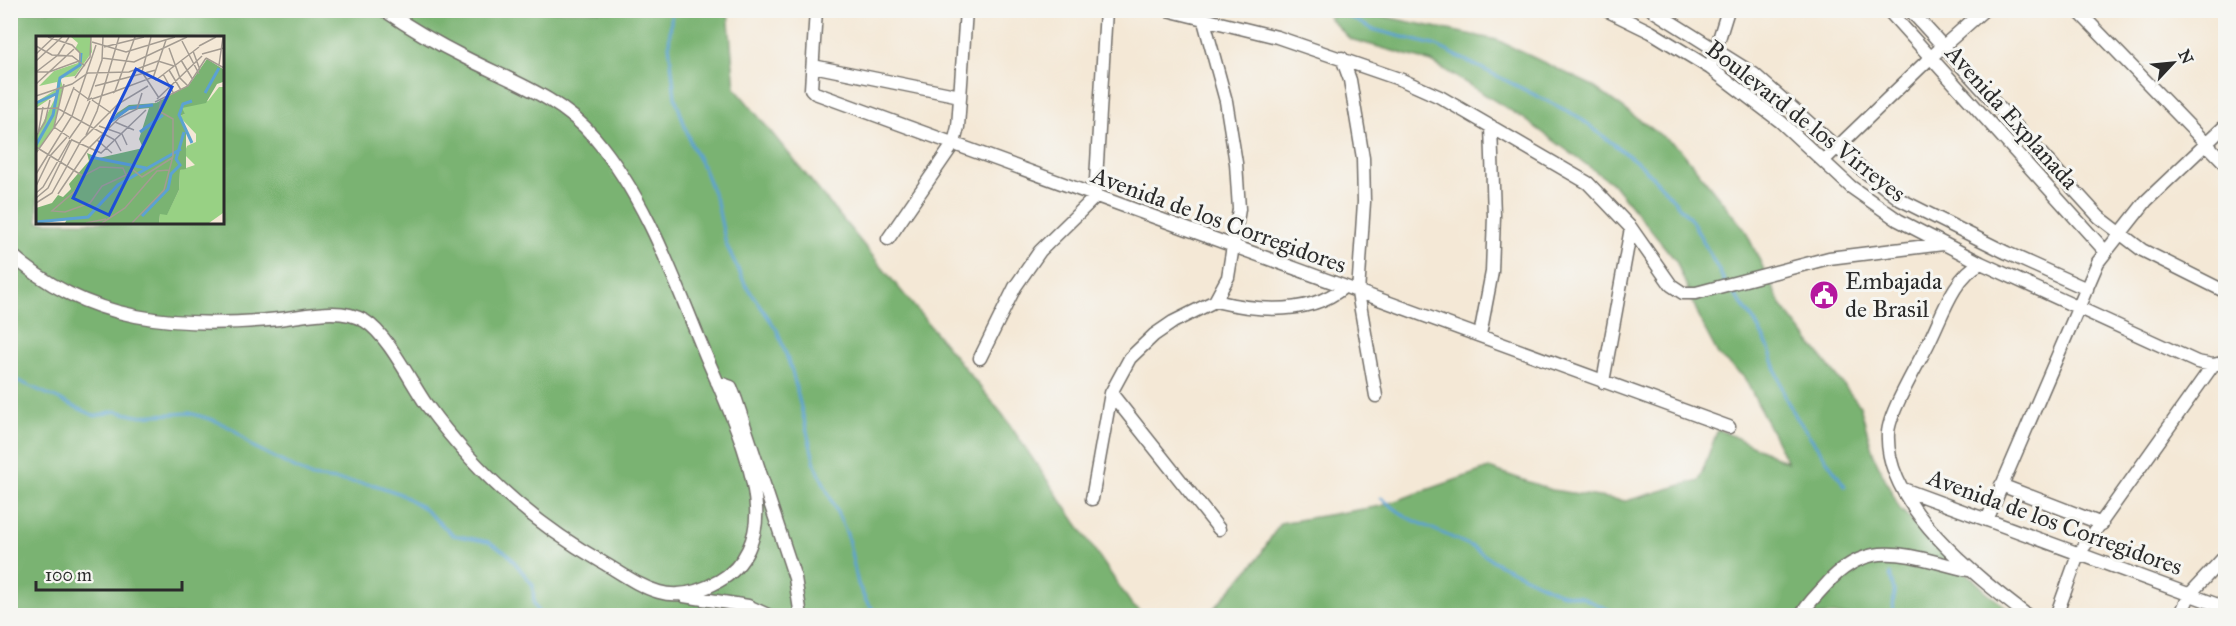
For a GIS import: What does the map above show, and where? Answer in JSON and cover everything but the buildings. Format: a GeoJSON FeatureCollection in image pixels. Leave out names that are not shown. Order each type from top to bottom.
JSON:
{"type":"FeatureCollection","features":[{"type":"Feature","properties":{"kind":"street"},"geometry":{"type":"LineString","coordinates":[[384,10],[434,42],[530,88],[573,116],[591,133],[615,163],[636,200],[678,285],[717,382],[753,485],[756,507],[755,529],[751,546],[732,573],[720,581],[680,595]]}},
{"type":"Feature","properties":{"kind":"street"},"geometry":{"type":"LineString","coordinates":[[816,10],[813,66],[960,96]]}},
{"type":"Feature","properties":{"kind":"street"},"geometry":{"type":"LineString","coordinates":[[888,239],[954,143],[958,127],[966,10]]}},
{"type":"Feature","properties":{"kind":"street"},"geometry":{"type":"LineString","coordinates":[[980,358],[1015,286],[1040,251],[1095,197],[1106,10]]}},
{"type":"Feature","properties":{"kind":"street"},"geometry":{"type":"LineString","coordinates":[[1167,10],[1202,15],[1342,58],[1421,88],[1491,126],[1588,183],[1631,228],[1671,285],[1683,293],[1696,293],[1773,272],[1849,255],[1943,244]]}},
{"type":"Feature","properties":{"kind":"street","name":"Boulevard de los Virreyes"},"geometry":{"type":"LineString","coordinates":[[1606,10],[1651,32],[1710,68],[1781,122],[1877,206],[1981,263],[2197,362],[2221,365]]}},
{"type":"Feature","properties":{"kind":"street","name":"Boulevard de los Virreyes"},"geometry":{"type":"LineString","coordinates":[[1652,10],[1754,74],[1885,189],[1929,216],[2087,289]]}},
{"type":"Feature","properties":{"kind":"street"},"geometry":{"type":"LineString","coordinates":[[1710,68],[1728,10]]}},
{"type":"Feature","properties":{"kind":"street","name":"Avenida Explanada"},"geometry":{"type":"LineString","coordinates":[[1888,10],[2105,251]]}},
{"type":"Feature","properties":{"kind":"street","name":"Avenida Explanada"},"geometry":{"type":"LineString","coordinates":[[1910,10],[2054,170],[2119,234],[2142,250],[2226,292]]}},
{"type":"Feature","properties":{"kind":"street"},"geometry":{"type":"LineString","coordinates":[[1823,161],[1930,58],[1984,10]]}},
{"type":"Feature","properties":{"kind":"street"},"geometry":{"type":"LineString","coordinates":[[2077,10],[2204,144],[2226,164]]}},
{"type":"Feature","properties":{"kind":"street"},"geometry":{"type":"LineString","coordinates":[[1092,499],[1111,393],[1130,358],[1154,335],[1173,322],[1215,301],[1228,277],[1239,209],[1236,163],[1226,101],[1202,15]]}},
{"type":"Feature","properties":{"kind":"street"},"geometry":{"type":"LineString","coordinates":[[1342,58],[1350,80],[1363,158],[1364,202],[1358,293],[1376,396]]}},
{"type":"Feature","properties":{"kind":"street","name":"Avenida de los Corregidores"},"geometry":{"type":"LineString","coordinates":[[813,66],[811,89],[822,96],[1234,248],[1729,426]]}},
{"type":"Feature","properties":{"kind":"street"},"geometry":{"type":"LineString","coordinates":[[1987,520],[2105,251],[2137,210],[2226,125]]}},
{"type":"Feature","properties":{"kind":"street"},"geometry":{"type":"LineString","coordinates":[[1480,335],[1493,250],[1491,126]]}},
{"type":"Feature","properties":{"kind":"street"},"geometry":{"type":"LineString","coordinates":[[1603,382],[1631,228]]}},
{"type":"Feature","properties":{"kind":"street"},"geometry":{"type":"LineString","coordinates":[[10,253],[37,277],[99,308],[166,321],[220,324],[330,313],[364,321],[376,331],[449,435],[516,502],[576,549],[636,583],[660,593],[748,606],[770,615]]}},
{"type":"Feature","properties":{"kind":"street"},"geometry":{"type":"LineString","coordinates":[[1981,263],[1963,278],[1894,413],[1888,431],[1889,450],[1903,489],[1932,531],[1968,570],[2028,615]]}},
{"type":"Feature","properties":{"kind":"street"},"geometry":{"type":"LineString","coordinates":[[1215,301],[1240,307],[1269,309],[1313,304],[1332,297],[1344,287]]}},
{"type":"Feature","properties":{"kind":"street"},"geometry":{"type":"LineString","coordinates":[[2056,615],[2078,555],[2221,365]]}},
{"type":"Feature","properties":{"kind":"street"},"geometry":{"type":"LineString","coordinates":[[717,382],[731,387],[736,400],[795,578],[801,615]]}},
{"type":"Feature","properties":{"kind":"street"},"geometry":{"type":"LineString","coordinates":[[1111,393],[1219,529]]}},
{"type":"Feature","properties":{"kind":"street"},"geometry":{"type":"LineString","coordinates":[[2001,485],[2102,524]]}},
{"type":"Feature","properties":{"kind":"street","name":"Avenida de los Corregidores"},"geometry":{"type":"LineString","coordinates":[[1903,489],[2226,608]]}},
{"type":"Feature","properties":{"kind":"street"},"geometry":{"type":"LineString","coordinates":[[1801,615],[1834,575],[1864,556],[1882,553],[1898,555],[1968,570]]}},
{"type":"Feature","properties":{"kind":"street"},"geometry":{"type":"LineString","coordinates":[[2180,615],[2190,594],[2226,555]]}},
{"type":"Feature","properties":{"kind":"green space"},"geometry":{"type":"Polygon","coordinates":[[[1352,10],[1497,40],[1591,85],[1680,149],[1745,230],[1781,305],[1860,406],[1874,456],[1900,509],[1991,596],[2017,615],[1207,616],[1257,560],[1280,523],[1381,506],[1489,468],[1552,490],[1626,501],[1699,480],[1718,429],[1787,462],[1744,377],[1719,356],[1702,324],[1676,261],[1614,185],[1523,118],[1432,62],[1350,39],[1328,17],[1352,10]]]}},
{"type":"Feature","properties":{"kind":"green space"},"geometry":{"type":"Polygon","coordinates":[[[10,11],[728,11],[735,88],[1003,415],[1132,605],[1145,615],[11,615],[10,11]]]}},
{"type":"Feature","properties":{"kind":"waterway"},"geometry":{"type":"LineString","coordinates":[[672,10],[669,44],[675,97],[691,144],[704,169],[717,203],[726,244],[745,284],[777,330],[792,371],[815,464],[847,534],[858,584],[866,601],[879,616]]}},
{"type":"Feature","properties":{"kind":"waterway"},"geometry":{"type":"LineString","coordinates":[[1336,10],[1372,29],[1437,46],[1577,116],[1642,166],[1663,188],[1692,221],[1725,282]]}},
{"type":"Feature","properties":{"kind":"waterway"},"geometry":{"type":"LineString","coordinates":[[1729,287],[1755,322],[1768,346],[1786,399],[1797,418],[1845,486]]}},
{"type":"Feature","properties":{"kind":"waterway"},"geometry":{"type":"LineString","coordinates":[[10,377],[95,416],[115,411],[137,416],[190,413],[233,429],[252,446],[312,477],[375,485],[398,493],[422,507],[453,535],[489,542],[507,553],[533,585],[534,604],[541,616]]}},
{"type":"Feature","properties":{"kind":"waterway"},"geometry":{"type":"LineString","coordinates":[[1381,498],[1406,517],[1471,546],[1498,564],[1559,593],[1581,597],[1623,616]]}},
{"type":"Feature","properties":{"kind":"waterway"},"geometry":{"type":"LineString","coordinates":[[1890,574],[1894,591],[1893,616]]}},
{"type":"Feature","properties":{"kind":"place","name":"Embajada de Brasil"},"geometry":{"type":"Point","coordinates":[1824,295]}}]}
